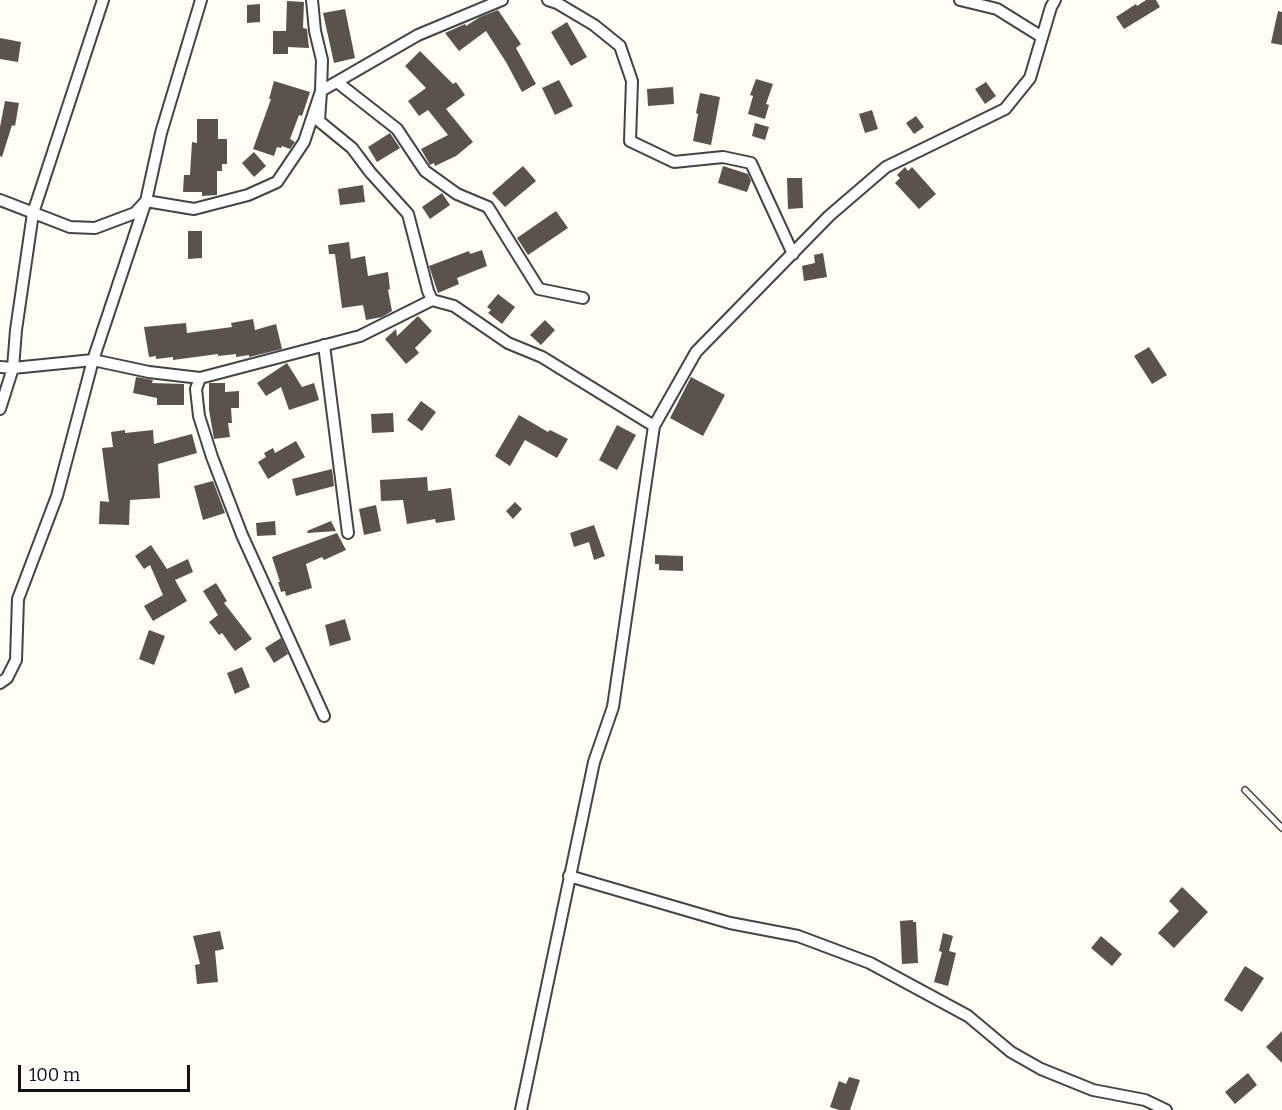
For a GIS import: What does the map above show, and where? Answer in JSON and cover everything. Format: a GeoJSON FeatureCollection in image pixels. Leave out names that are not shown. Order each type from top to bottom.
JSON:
{"type":"FeatureCollection","features":[{"type":"Feature","properties":{"kind":"street"},"geometry":{"type":"LineString","coordinates":[[0,409],[13,368],[16,330],[33,213],[103,0]]}},
{"type":"Feature","properties":{"kind":"street"},"geometry":{"type":"LineString","coordinates":[[0,683],[7,678],[16,660],[18,599],[57,496],[93,360],[146,201],[161,133],[201,0]]}},
{"type":"Feature","properties":{"kind":"street"},"geometry":{"type":"LineString","coordinates":[[312,0],[315,30],[322,60],[319,121],[352,148],[370,172],[408,214],[432,300]]}},
{"type":"Feature","properties":{"kind":"street"},"geometry":{"type":"LineString","coordinates":[[146,201],[194,209],[248,195],[277,182],[304,142],[321,91],[418,35],[502,0]]}},
{"type":"Feature","properties":{"kind":"street"},"geometry":{"type":"LineString","coordinates":[[548,0],[594,25],[620,46],[632,81],[630,141],[674,162],[723,157],[751,163],[793,254]]}},
{"type":"Feature","properties":{"kind":"street"},"geometry":{"type":"LineString","coordinates":[[960,0],[997,9],[1042,37]]}},
{"type":"Feature","properties":{"kind":"street"},"geometry":{"type":"LineString","coordinates":[[521,1110],[594,762],[612,707],[654,426],[696,352],[829,216],[886,167],[1005,109],[1030,78],[1055,0]]}},
{"type":"Feature","properties":{"kind":"street"},"geometry":{"type":"LineString","coordinates":[[337,82],[397,129],[425,171],[457,194],[488,207],[539,289],[583,298]]}},
{"type":"Feature","properties":{"kind":"street"},"geometry":{"type":"LineString","coordinates":[[0,200],[70,227],[95,228],[135,213],[146,201]]}},
{"type":"Feature","properties":{"kind":"street"},"geometry":{"type":"LineString","coordinates":[[0,367],[13,368],[93,360],[149,372],[200,378],[360,336],[432,300],[454,306],[508,343],[542,357],[654,426]]}},
{"type":"Feature","properties":{"kind":"street"},"geometry":{"type":"LineString","coordinates":[[324,345],[348,533]]}},
{"type":"Feature","properties":{"kind":"street"},"geometry":{"type":"LineString","coordinates":[[200,378],[196,389],[199,416],[212,457],[242,535],[324,716]]}},
{"type":"Feature","properties":{"kind":"street"},"geometry":{"type":"LineString","coordinates":[[569,876],[730,923],[798,936],[870,963],[968,1016],[1011,1052],[1041,1069],[1093,1090],[1145,1100],[1166,1110]]}},
{"type":"Feature","properties":{"kind":"lane"},"geometry":{"type":"LineString","coordinates":[[1245,790],[1282,828]]}},
{"type":"Feature","properties":{"kind":"building"},"geometry":{"type":"Polygon","coordinates":[[[1146,0],[1156,0],[1160,7],[1124,29],[1116,17],[1146,0]]]}},
{"type":"Feature","properties":{"kind":"building"},"geometry":{"type":"Polygon","coordinates":[[[287,1],[304,2],[303,28],[307,29],[309,48],[288,47],[288,54],[273,54],[273,31],[286,31],[287,1]]]}},
{"type":"Feature","properties":{"kind":"building"},"geometry":{"type":"Polygon","coordinates":[[[260,4],[260,22],[247,23],[247,5],[260,4]]]}},
{"type":"Feature","properties":{"kind":"building"},"geometry":{"type":"Polygon","coordinates":[[[345,9],[355,58],[334,63],[323,13],[345,9]]]}},
{"type":"Feature","properties":{"kind":"building"},"geometry":{"type":"Polygon","coordinates":[[[498,10],[521,44],[516,48],[536,84],[522,92],[486,31],[459,51],[445,33],[465,24],[466,26],[498,10]]]}},
{"type":"Feature","properties":{"kind":"building"},"geometry":{"type":"Polygon","coordinates":[[[1278,11],[1282,12],[1282,45],[1271,43],[1278,11]]]}},
{"type":"Feature","properties":{"kind":"building"},"geometry":{"type":"Polygon","coordinates":[[[567,22],[587,57],[571,66],[551,32],[567,22]]]}},
{"type":"Feature","properties":{"kind":"building"},"geometry":{"type":"Polygon","coordinates":[[[0,38],[21,42],[18,62],[0,59],[0,38]]]}},
{"type":"Feature","properties":{"kind":"building"},"geometry":{"type":"Polygon","coordinates":[[[420,51],[453,84],[456,82],[465,95],[446,109],[473,142],[456,156],[435,166],[434,163],[430,165],[421,149],[448,135],[428,110],[419,116],[408,101],[426,88],[405,66],[420,51]]]}},
{"type":"Feature","properties":{"kind":"building"},"geometry":{"type":"Polygon","coordinates":[[[756,79],[773,84],[766,104],[769,105],[765,119],[748,114],[753,96],[750,95],[756,79]]]}},
{"type":"Feature","properties":{"kind":"building"},"geometry":{"type":"Polygon","coordinates":[[[559,80],[573,106],[555,115],[542,88],[559,80]]]}},
{"type":"Feature","properties":{"kind":"building"},"geometry":{"type":"Polygon","coordinates":[[[274,81],[310,92],[302,116],[299,115],[290,139],[295,142],[290,149],[277,147],[274,156],[253,149],[271,99],[269,99],[274,81]]]}},
{"type":"Feature","properties":{"kind":"building"},"geometry":{"type":"Polygon","coordinates":[[[986,82],[996,96],[985,104],[975,89],[986,82]]]}},
{"type":"Feature","properties":{"kind":"building"},"geometry":{"type":"Polygon","coordinates":[[[673,87],[674,104],[648,106],[647,89],[673,87]]]}},
{"type":"Feature","properties":{"kind":"building"},"geometry":{"type":"Polygon","coordinates":[[[700,93],[720,97],[711,145],[693,141],[700,93]]]}},
{"type":"Feature","properties":{"kind":"building"},"geometry":{"type":"Polygon","coordinates":[[[5,101],[19,103],[15,126],[12,125],[2,157],[0,156],[0,127],[5,101]]]}},
{"type":"Feature","properties":{"kind":"building"},"geometry":{"type":"Polygon","coordinates":[[[872,110],[878,129],[865,133],[859,114],[872,110]]]}},
{"type":"Feature","properties":{"kind":"building"},"geometry":{"type":"Polygon","coordinates":[[[916,116],[924,127],[914,134],[906,123],[916,116]]]}},
{"type":"Feature","properties":{"kind":"building"},"geometry":{"type":"Polygon","coordinates":[[[197,119],[218,119],[218,139],[227,139],[227,164],[222,164],[222,171],[217,171],[217,195],[202,196],[202,192],[183,192],[184,175],[190,175],[192,142],[197,143],[197,119]]]}},
{"type":"Feature","properties":{"kind":"building"},"geometry":{"type":"Polygon","coordinates":[[[755,123],[769,127],[765,140],[752,136],[755,123]]]}},
{"type":"Feature","properties":{"kind":"building"},"geometry":{"type":"Polygon","coordinates":[[[390,133],[400,148],[377,162],[368,147],[390,133]]]}},
{"type":"Feature","properties":{"kind":"building"},"geometry":{"type":"Polygon","coordinates":[[[254,152],[266,166],[254,177],[242,163],[254,152]]]}},
{"type":"Feature","properties":{"kind":"building"},"geometry":{"type":"Polygon","coordinates":[[[523,166],[536,181],[505,207],[492,193],[523,166]]]}},
{"type":"Feature","properties":{"kind":"building"},"geometry":{"type":"Polygon","coordinates":[[[723,166],[748,174],[751,181],[747,192],[718,183],[723,166]]]}},
{"type":"Feature","properties":{"kind":"building"},"geometry":{"type":"Polygon","coordinates":[[[905,167],[908,171],[912,167],[936,194],[919,209],[895,183],[900,178],[897,175],[905,167]]]}},
{"type":"Feature","properties":{"kind":"building"},"geometry":{"type":"Polygon","coordinates":[[[787,178],[802,178],[803,208],[788,209],[787,178]]]}},
{"type":"Feature","properties":{"kind":"building"},"geometry":{"type":"Polygon","coordinates":[[[363,185],[365,202],[340,205],[338,189],[363,185]]]}},
{"type":"Feature","properties":{"kind":"building"},"geometry":{"type":"Polygon","coordinates":[[[442,193],[450,205],[430,219],[422,207],[442,193]]]}},
{"type":"Feature","properties":{"kind":"building"},"geometry":{"type":"Polygon","coordinates":[[[556,211],[568,228],[528,255],[517,238],[556,211]]]}},
{"type":"Feature","properties":{"kind":"building"},"geometry":{"type":"Polygon","coordinates":[[[188,231],[202,231],[202,258],[188,259],[188,231]]]}},
{"type":"Feature","properties":{"kind":"building"},"geometry":{"type":"Polygon","coordinates":[[[349,242],[351,259],[365,256],[368,276],[388,272],[390,289],[388,290],[392,311],[382,317],[366,320],[363,305],[342,308],[335,254],[329,254],[328,245],[349,242]]]}},
{"type":"Feature","properties":{"kind":"building"},"geometry":{"type":"Polygon","coordinates":[[[482,250],[487,266],[457,278],[459,284],[438,293],[429,266],[469,251],[470,254],[482,250]]]}},
{"type":"Feature","properties":{"kind":"building"},"geometry":{"type":"Polygon","coordinates":[[[823,253],[827,277],[804,281],[802,266],[815,263],[814,255],[823,253]]]}},
{"type":"Feature","properties":{"kind":"building"},"geometry":{"type":"Polygon","coordinates":[[[498,294],[515,307],[502,324],[488,313],[491,310],[487,307],[498,294]]]}},
{"type":"Feature","properties":{"kind":"building"},"geometry":{"type":"Polygon","coordinates":[[[418,316],[432,331],[415,348],[419,353],[406,364],[385,339],[396,329],[397,336],[418,316]]]}},
{"type":"Feature","properties":{"kind":"building"},"geometry":{"type":"Polygon","coordinates":[[[253,319],[255,330],[276,324],[282,349],[249,357],[249,355],[236,357],[236,354],[218,356],[218,354],[173,360],[173,357],[156,359],[156,356],[149,357],[144,327],[186,323],[187,333],[232,327],[231,323],[253,319]]]}},
{"type":"Feature","properties":{"kind":"building"},"geometry":{"type":"Polygon","coordinates":[[[545,320],[555,330],[541,345],[530,335],[545,320]]]}},
{"type":"Feature","properties":{"kind":"building"},"geometry":{"type":"Polygon","coordinates":[[[1149,347],[1167,375],[1152,384],[1134,356],[1149,347]]]}},
{"type":"Feature","properties":{"kind":"building"},"geometry":{"type":"Polygon","coordinates":[[[287,363],[302,387],[314,383],[319,400],[289,410],[281,387],[266,396],[257,383],[287,363]]]}},
{"type":"Feature","properties":{"kind":"building"},"geometry":{"type":"Polygon","coordinates":[[[136,377],[153,380],[152,383],[184,384],[184,405],[157,405],[157,398],[133,393],[136,377]]]}},
{"type":"Feature","properties":{"kind":"building"},"geometry":{"type":"Polygon","coordinates":[[[691,377],[725,395],[703,436],[670,418],[691,377]]]}},
{"type":"Feature","properties":{"kind":"building"},"geometry":{"type":"Polygon","coordinates":[[[209,383],[225,383],[225,392],[239,391],[239,408],[231,408],[232,423],[228,423],[230,437],[214,439],[209,410],[209,383]]]}},
{"type":"Feature","properties":{"kind":"building"},"geometry":{"type":"Polygon","coordinates":[[[421,401],[436,412],[422,431],[407,420],[421,401]]]}},
{"type":"Feature","properties":{"kind":"building"},"geometry":{"type":"Polygon","coordinates":[[[393,413],[394,432],[372,433],[371,414],[393,413]]]}},
{"type":"Feature","properties":{"kind":"building"},"geometry":{"type":"Polygon","coordinates":[[[519,415],[548,432],[550,430],[568,439],[557,458],[525,440],[510,466],[495,456],[519,415]]]}},
{"type":"Feature","properties":{"kind":"building"},"geometry":{"type":"Polygon","coordinates":[[[617,425],[636,435],[617,470],[599,460],[617,425]]]}},
{"type":"Feature","properties":{"kind":"building"},"geometry":{"type":"Polygon","coordinates":[[[125,430],[125,433],[153,430],[154,444],[192,434],[197,453],[158,464],[160,498],[130,500],[129,525],[99,524],[100,501],[109,502],[102,448],[113,447],[111,432],[125,430]]]}},
{"type":"Feature","properties":{"kind":"building"},"geometry":{"type":"Polygon","coordinates":[[[296,441],[305,457],[268,479],[258,462],[266,457],[264,453],[273,448],[275,453],[296,441]]]}},
{"type":"Feature","properties":{"kind":"building"},"geometry":{"type":"Polygon","coordinates":[[[332,469],[334,486],[296,496],[292,479],[332,469]]]}},
{"type":"Feature","properties":{"kind":"building"},"geometry":{"type":"Polygon","coordinates":[[[427,477],[428,491],[451,488],[455,520],[436,523],[435,519],[407,524],[403,500],[381,501],[380,480],[427,477]]]}},
{"type":"Feature","properties":{"kind":"building"},"geometry":{"type":"Polygon","coordinates":[[[213,481],[225,513],[203,520],[194,486],[213,481]]]}},
{"type":"Feature","properties":{"kind":"building"},"geometry":{"type":"Polygon","coordinates":[[[515,502],[522,509],[513,519],[506,511],[515,502]]]}},
{"type":"Feature","properties":{"kind":"building"},"geometry":{"type":"Polygon","coordinates":[[[376,505],[381,531],[364,535],[359,509],[376,505]]]}},
{"type":"Feature","properties":{"kind":"building"},"geometry":{"type":"Polygon","coordinates":[[[275,521],[276,535],[257,536],[256,523],[275,521]]]}},
{"type":"Feature","properties":{"kind":"building"},"geometry":{"type":"Polygon","coordinates":[[[331,521],[336,531],[308,533],[307,531],[331,521]]]}},
{"type":"Feature","properties":{"kind":"building"},"geometry":{"type":"Polygon","coordinates":[[[594,525],[605,556],[594,560],[589,542],[574,547],[570,533],[594,525]]]}},
{"type":"Feature","properties":{"kind":"building"},"geometry":{"type":"Polygon","coordinates":[[[337,533],[346,550],[324,560],[322,557],[306,564],[312,588],[286,596],[285,591],[281,592],[272,557],[337,533]]]}},
{"type":"Feature","properties":{"kind":"building"},"geometry":{"type":"Polygon","coordinates":[[[151,545],[167,569],[188,559],[193,572],[175,580],[187,601],[153,621],[144,606],[163,595],[150,565],[144,569],[135,556],[151,545]]]}},
{"type":"Feature","properties":{"kind":"building"},"geometry":{"type":"Polygon","coordinates":[[[655,555],[683,556],[683,571],[659,570],[659,564],[655,564],[655,555]]]}},
{"type":"Feature","properties":{"kind":"building"},"geometry":{"type":"Polygon","coordinates":[[[216,583],[227,601],[224,603],[252,639],[235,651],[222,633],[219,635],[209,622],[218,615],[203,591],[216,583]]]}},
{"type":"Feature","properties":{"kind":"building"},"geometry":{"type":"Polygon","coordinates":[[[345,619],[351,640],[330,646],[325,625],[345,619]]]}},
{"type":"Feature","properties":{"kind":"building"},"geometry":{"type":"Polygon","coordinates":[[[149,630],[165,636],[154,665],[139,659],[149,630]]]}},
{"type":"Feature","properties":{"kind":"building"},"geometry":{"type":"Polygon","coordinates":[[[281,638],[288,654],[274,663],[265,648],[281,638]]]}},
{"type":"Feature","properties":{"kind":"building"},"geometry":{"type":"Polygon","coordinates":[[[242,667],[250,687],[235,694],[227,673],[242,667]]]}},
{"type":"Feature","properties":{"kind":"building"},"geometry":{"type":"Polygon","coordinates":[[[1182,887],[1208,912],[1174,948],[1158,933],[1179,911],[1169,901],[1182,887]]]}},
{"type":"Feature","properties":{"kind":"building"},"geometry":{"type":"Polygon","coordinates":[[[913,920],[916,922],[918,963],[902,964],[900,921],[913,920]]]}},
{"type":"Feature","properties":{"kind":"building"},"geometry":{"type":"Polygon","coordinates":[[[220,931],[224,949],[215,951],[218,982],[197,984],[195,965],[200,964],[193,936],[220,931]]]}},
{"type":"Feature","properties":{"kind":"building"},"geometry":{"type":"Polygon","coordinates":[[[943,933],[953,936],[949,951],[956,953],[948,986],[934,982],[942,952],[939,951],[943,933]]]}},
{"type":"Feature","properties":{"kind":"building"},"geometry":{"type":"Polygon","coordinates":[[[1101,936],[1122,954],[1112,966],[1091,948],[1101,936]]]}},
{"type":"Feature","properties":{"kind":"building"},"geometry":{"type":"Polygon","coordinates":[[[1245,966],[1264,978],[1242,1012],[1224,1000],[1245,966]]]}},
{"type":"Feature","properties":{"kind":"building"},"geometry":{"type":"Polygon","coordinates":[[[1282,1031],[1282,1063],[1266,1047],[1282,1031]]]}},
{"type":"Feature","properties":{"kind":"building"},"geometry":{"type":"Polygon","coordinates":[[[1248,1073],[1257,1085],[1235,1104],[1225,1092],[1248,1073]]]}},
{"type":"Feature","properties":{"kind":"building"},"geometry":{"type":"Polygon","coordinates":[[[849,1077],[860,1080],[850,1110],[830,1107],[839,1081],[846,1084],[849,1077]]]}}]}
